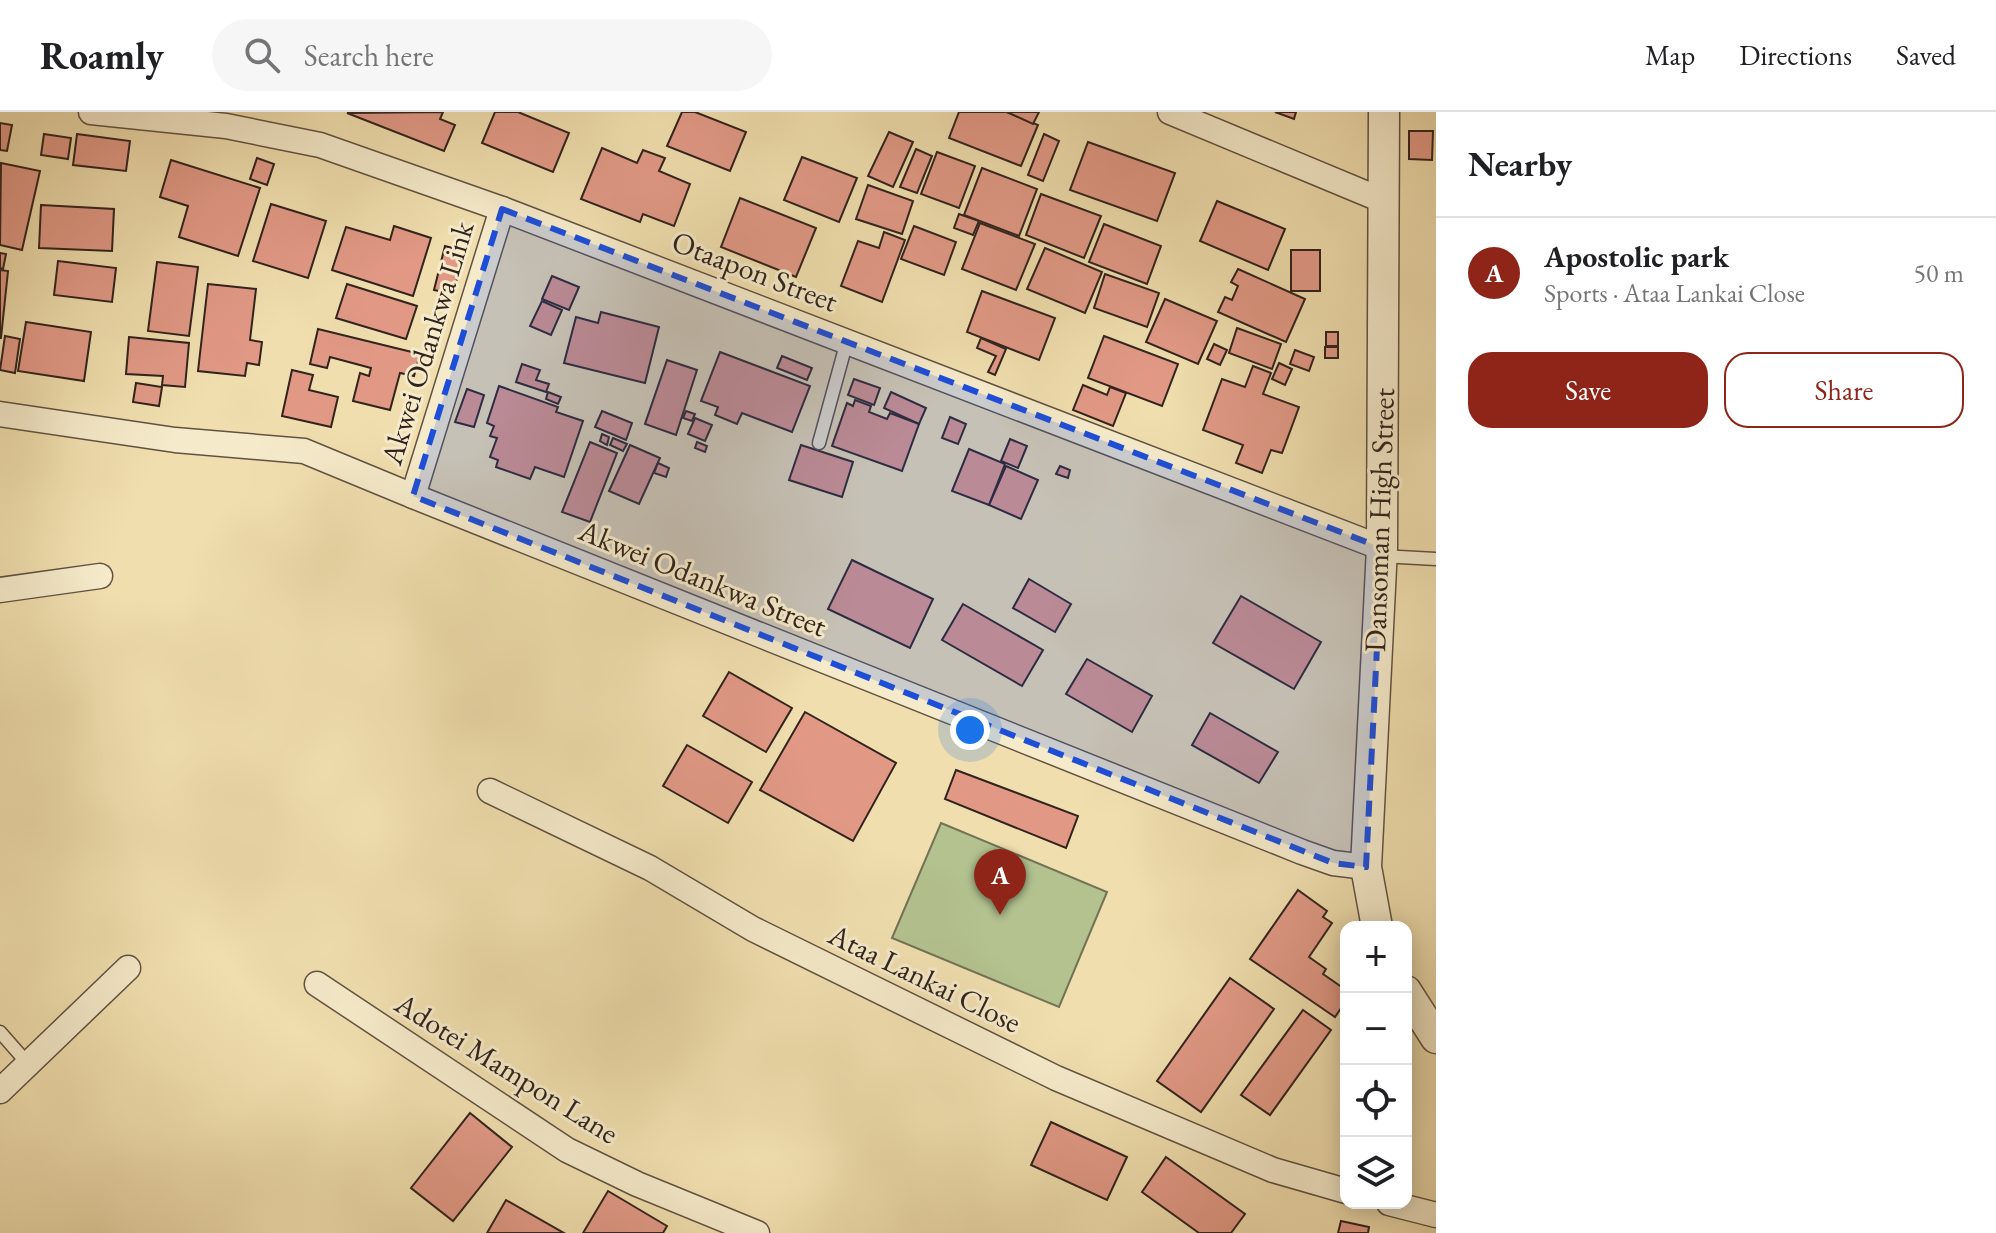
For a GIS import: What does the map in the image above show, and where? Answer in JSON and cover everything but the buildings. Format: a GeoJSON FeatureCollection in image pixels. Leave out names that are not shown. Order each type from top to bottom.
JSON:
{"type":"FeatureCollection","features":[{"type":"Feature","properties":{"kind":"street","name":"Otaapon Street"},"geometry":{"type":"LineString","coordinates":[[91,112],[226,126],[308,142],[502,209],[847,341],[1381,552]]}},
{"type":"Feature","properties":{"kind":"street"},"geometry":{"type":"LineString","coordinates":[[1170,112],[1384,201]]}},
{"type":"Feature","properties":{"kind":"street","name":"Dansoman High Street"},"geometry":{"type":"LineString","coordinates":[[1376,921],[1366,867],[1381,552],[1384,112]]}},
{"type":"Feature","properties":{"kind":"street","name":"Akwei Odankwa Link"},"geometry":{"type":"LineString","coordinates":[[413,496],[502,209]]}},
{"type":"Feature","properties":{"kind":"street","name":"Akwei Odankwa Street"},"geometry":{"type":"LineString","coordinates":[[0,414],[175,440],[304,451],[1302,852],[1333,863],[1366,867]]}},
{"type":"Feature","properties":{"kind":"street"},"geometry":{"type":"LineString","coordinates":[[0,590],[100,576]]}},
{"type":"Feature","properties":{"kind":"street","name":"Ataa Lankai Close"},"geometry":{"type":"LineString","coordinates":[[490,791],[650,868],[753,929],[1056,1078],[1273,1170],[1340,1189]]}},
{"type":"Feature","properties":{"kind":"street"},"geometry":{"type":"LineString","coordinates":[[10,1076],[128,968]]}},
{"type":"Feature","properties":{"kind":"street","name":"Adotei Mampon Lane"},"geometry":{"type":"LineString","coordinates":[[317,984],[567,1150],[637,1184],[757,1233]]}},
{"type":"Feature","properties":{"kind":"street"},"geometry":{"type":"LineString","coordinates":[[1407,993],[1436,1038]]}},
{"type":"Feature","properties":{"kind":"street"},"geometry":{"type":"LineString","coordinates":[[1412,1209],[1436,1215]]}},
{"type":"Feature","properties":{"kind":"lane"},"geometry":{"type":"LineString","coordinates":[[819,443],[847,341]]}},
{"type":"Feature","properties":{"kind":"lane"},"geometry":{"type":"LineString","coordinates":[[1381,552],[1436,559]]}},
{"type":"Feature","properties":{"kind":"lane"},"geometry":{"type":"LineString","coordinates":[[0,1032],[10,1076]]}},
{"type":"Feature","properties":{"kind":"highlighted area"},"geometry":{"type":"Polygon","coordinates":[[[502,209],[1382,548],[1366,867],[1333,863],[413,496],[502,209]]]}},
{"type":"Feature","properties":{"kind":"green space"},"geometry":{"type":"Polygon","coordinates":[[[941,823],[1107,892],[1059,1007],[892,938],[941,823]]]}},
{"type":"Feature","properties":{"kind":"place","name":"Apostolic park"},"geometry":{"type":"Point","coordinates":[1000,915]}}]}
